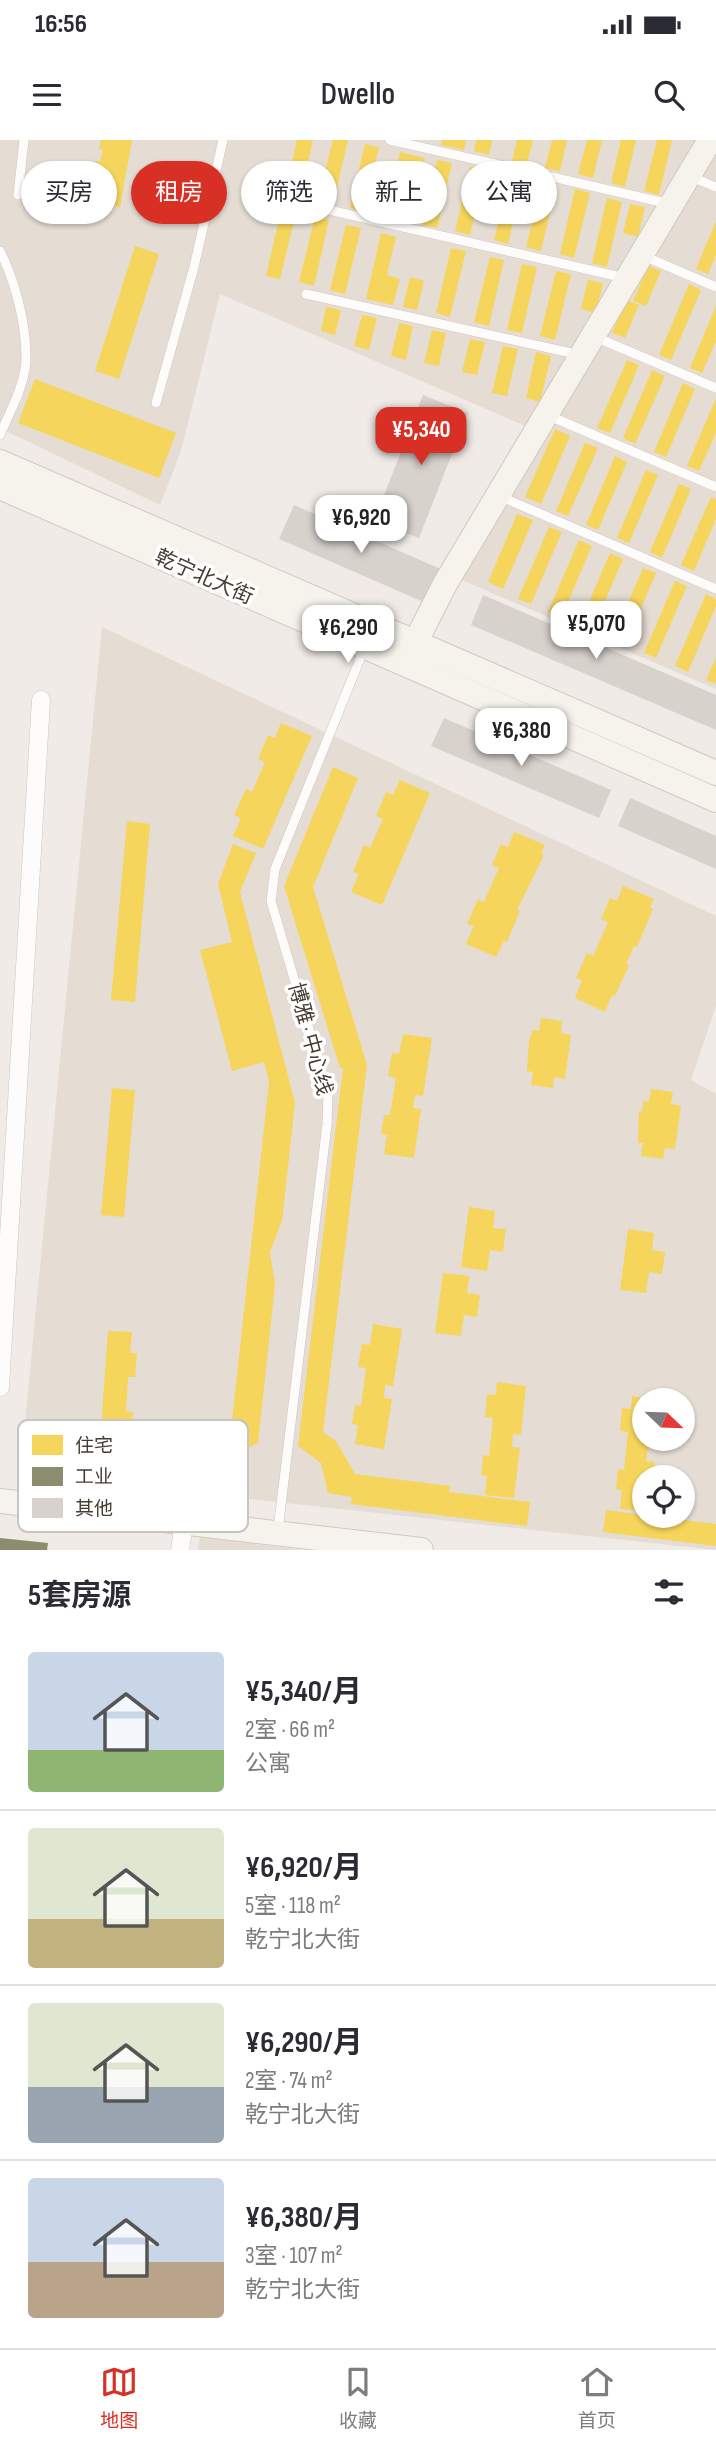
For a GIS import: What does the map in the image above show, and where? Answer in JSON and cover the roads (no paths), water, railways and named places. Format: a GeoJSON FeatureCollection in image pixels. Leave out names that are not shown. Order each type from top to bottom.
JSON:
{"type":"FeatureCollection","features":[{"type":"Feature","properties":{"kind":"main road"},"geometry":{"type":"LineString","coordinates":[[415,643],[445,584],[710,140]]}},
{"type":"Feature","properties":{"kind":"main road"},"geometry":{"type":"LineString","coordinates":[[0,446],[100,494],[127,517]]}},
{"type":"Feature","properties":{"kind":"main road","name":"乾宁北大街"},"geometry":{"type":"LineString","coordinates":[[0,462],[716,773]]}},
{"type":"Feature","properties":{"kind":"main road","name":"乾宁北大街"},"geometry":{"type":"LineString","coordinates":[[0,487],[716,800]]}},
{"type":"Feature","properties":{"kind":"main road"},"geometry":{"type":"LineString","coordinates":[[0,1501],[18,1503]]}},
{"type":"Feature","properties":{"kind":"main road"},"geometry":{"type":"LineString","coordinates":[[248,1530],[421,1550]]}},
{"type":"Feature","properties":{"kind":"street"},"geometry":{"type":"LineString","coordinates":[[0,1387],[41,700]]}},
{"type":"Feature","properties":{"kind":"street"},"geometry":{"type":"LineString","coordinates":[[180,1550],[183,1532]]}},
{"type":"Feature","properties":{"kind":"lane"},"geometry":{"type":"LineString","coordinates":[[18,195],[24,140]]}},
{"type":"Feature","properties":{"kind":"lane"},"geometry":{"type":"LineString","coordinates":[[156,402],[194,267],[223,140]]}},
{"type":"Feature","properties":{"kind":"lane"},"geometry":{"type":"LineString","coordinates":[[390,140],[671,204]]}},
{"type":"Feature","properties":{"kind":"lane"},"geometry":{"type":"LineString","coordinates":[[688,175],[716,187]]}},
{"type":"Feature","properties":{"kind":"lane"},"geometry":{"type":"LineString","coordinates":[[337,212],[627,279]]}},
{"type":"Feature","properties":{"kind":"lane"},"geometry":{"type":"LineString","coordinates":[[0,251],[10,271],[26,357],[19,390],[0,435]]}},
{"type":"Feature","properties":{"kind":"lane"},"geometry":{"type":"LineString","coordinates":[[641,255],[716,287]]}},
{"type":"Feature","properties":{"kind":"lane"},"geometry":{"type":"LineString","coordinates":[[306,294],[587,345],[716,388]]}},
{"type":"Feature","properties":{"kind":"lane"},"geometry":{"type":"LineString","coordinates":[[546,414],[716,487]]}},
{"type":"Feature","properties":{"kind":"lane"},"geometry":{"type":"LineString","coordinates":[[498,495],[716,589]]}},
{"type":"Feature","properties":{"kind":"lane","name":"博雅 · 中心线"},"geometry":{"type":"LineString","coordinates":[[277,1533],[327,1124],[328,1093],[271,901],[271,887],[275,869],[365,647]]}}]}
